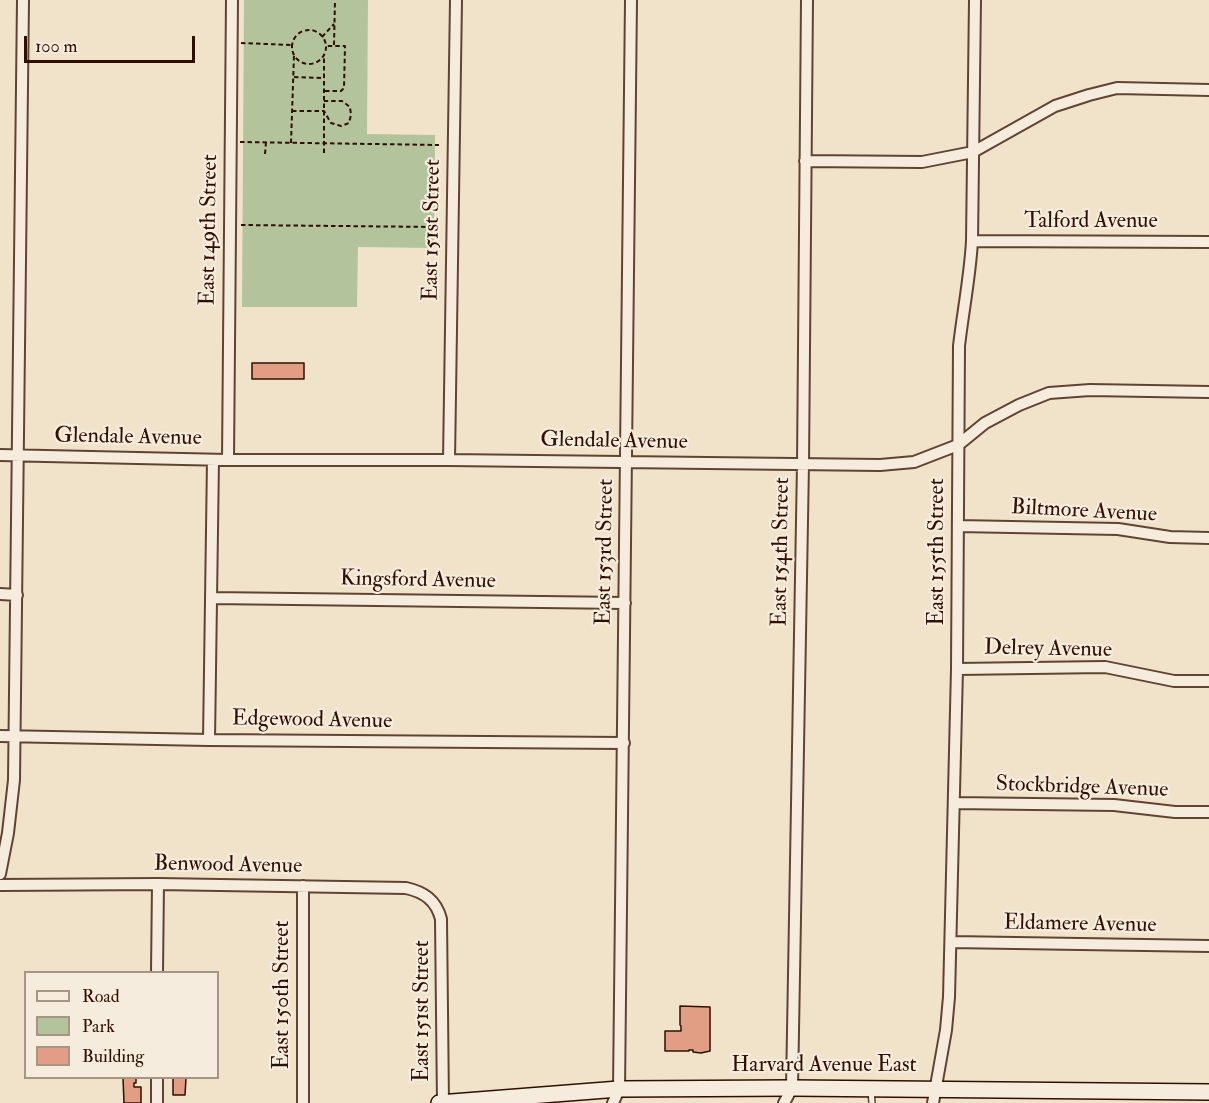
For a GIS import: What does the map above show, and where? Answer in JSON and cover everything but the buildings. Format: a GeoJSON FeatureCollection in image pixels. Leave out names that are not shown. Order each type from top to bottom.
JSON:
{"type":"FeatureCollection","features":[{"type":"Feature","properties":{"kind":"main road","name":"Harvard Avenue East"},"geometry":{"type":"LineString","coordinates":[[442,1103],[792,1088],[871,1096],[1209,1092]]}},
{"type":"Feature","properties":{"kind":"street"},"geometry":{"type":"LineString","coordinates":[[0,874],[8,833],[14,780],[23,0]]}},
{"type":"Feature","properties":{"kind":"street","name":"East 149th Street"},"geometry":{"type":"LineString","coordinates":[[228,460],[232,0]]}},
{"type":"Feature","properties":{"kind":"street","name":"East 151st Street"},"geometry":{"type":"LineString","coordinates":[[449,460],[456,0]]}},
{"type":"Feature","properties":{"kind":"street","name":"East 153rd Street"},"geometry":{"type":"LineString","coordinates":[[616,1096],[624,743],[631,0]]}},
{"type":"Feature","properties":{"kind":"street","name":"East 154th Street"},"geometry":{"type":"LineString","coordinates":[[784,1103],[792,1088],[803,464],[807,0]]}},
{"type":"Feature","properties":{"kind":"street","name":"East 155th Street"},"geometry":{"type":"LineString","coordinates":[[934,1096],[946,1030],[949,997],[957,669],[959,346],[971,270],[975,0]]}},
{"type":"Feature","properties":{"kind":"street"},"geometry":{"type":"LineString","coordinates":[[805,161],[922,162],[973,152],[1055,106],[1089,95],[1117,88],[1209,90]]}},
{"type":"Feature","properties":{"kind":"street","name":"Talford Avenue"},"geometry":{"type":"LineString","coordinates":[[972,241],[1209,242]]}},
{"type":"Feature","properties":{"kind":"street","name":"Glendale Avenue"},"geometry":{"type":"LineString","coordinates":[[0,455],[213,460],[880,465],[914,462],[958,445],[985,423],[1019,405],[1049,393],[1090,390],[1209,392]]}},
{"type":"Feature","properties":{"kind":"street"},"geometry":{"type":"LineString","coordinates":[[209,740],[213,460]]}},
{"type":"Feature","properties":{"kind":"street","name":"Biltmore Avenue"},"geometry":{"type":"LineString","coordinates":[[958,526],[1118,529],[1170,537],[1209,537]]}},
{"type":"Feature","properties":{"kind":"street"},"geometry":{"type":"LineString","coordinates":[[0,594],[17,594]]}},
{"type":"Feature","properties":{"kind":"street","name":"Kingsford Avenue"},"geometry":{"type":"LineString","coordinates":[[211,598],[625,603]]}},
{"type":"Feature","properties":{"kind":"street","name":"Delrey Avenue"},"geometry":{"type":"LineString","coordinates":[[957,669],[1105,667],[1174,681],[1209,681]]}},
{"type":"Feature","properties":{"kind":"street","name":"Edgewood Avenue"},"geometry":{"type":"LineString","coordinates":[[0,736],[624,743]]}},
{"type":"Feature","properties":{"kind":"street","name":"Stockbridge Avenue"},"geometry":{"type":"LineString","coordinates":[[954,804],[1114,805],[1175,812],[1209,812]]}},
{"type":"Feature","properties":{"kind":"street"},"geometry":{"type":"LineString","coordinates":[[157,971],[158,884]]}},
{"type":"Feature","properties":{"kind":"street","name":"Benwood Avenue"},"geometry":{"type":"LineString","coordinates":[[0,885],[158,884],[406,888],[418,891],[430,900],[438,908],[441,919]]}},
{"type":"Feature","properties":{"kind":"street","name":"East 150th Street"},"geometry":{"type":"LineString","coordinates":[[303,886],[303,1103]]}},
{"type":"Feature","properties":{"kind":"street","name":"East 151st Street"},"geometry":{"type":"LineString","coordinates":[[441,919],[442,1103]]}},
{"type":"Feature","properties":{"kind":"street","name":"Eldamere Avenue"},"geometry":{"type":"LineString","coordinates":[[951,942],[1209,946]]}},
{"type":"Feature","properties":{"kind":"street"},"geometry":{"type":"LineString","coordinates":[[157,1079],[157,1103]]}},
{"type":"Feature","properties":{"kind":"path"},"geometry":{"type":"LineString","coordinates":[[334,46],[335,0]]}},
{"type":"Feature","properties":{"kind":"path"},"geometry":{"type":"LineString","coordinates":[[322,37],[334,24]]}},
{"type":"Feature","properties":{"kind":"path"},"geometry":{"type":"LineString","coordinates":[[291,143],[294,77],[292,45],[297,35],[307,30],[313,31],[322,37],[325,46],[324,153]]}},
{"type":"Feature","properties":{"kind":"path"},"geometry":{"type":"LineString","coordinates":[[241,43],[292,45]]}},
{"type":"Feature","properties":{"kind":"path"},"geometry":{"type":"LineString","coordinates":[[324,91],[341,91],[344,88],[345,46],[325,46]]}},
{"type":"Feature","properties":{"kind":"path"},"geometry":{"type":"LineString","coordinates":[[294,56],[302,62],[313,63],[318,61],[324,53]]}},
{"type":"Feature","properties":{"kind":"path"},"geometry":{"type":"LineString","coordinates":[[294,77],[324,78]]}},
{"type":"Feature","properties":{"kind":"path"},"geometry":{"type":"LineString","coordinates":[[324,101],[342,101],[350,107],[349,123],[341,126],[331,123],[324,111]]}},
{"type":"Feature","properties":{"kind":"path"},"geometry":{"type":"LineString","coordinates":[[292,111],[324,111]]}},
{"type":"Feature","properties":{"kind":"path"},"geometry":{"type":"LineString","coordinates":[[240,142],[439,145]]}},
{"type":"Feature","properties":{"kind":"path"},"geometry":{"type":"LineString","coordinates":[[265,154],[266,142]]}},
{"type":"Feature","properties":{"kind":"path"},"geometry":{"type":"LineString","coordinates":[[238,225],[437,227]]}},
{"type":"Feature","properties":{"kind":"green space"},"geometry":{"type":"Polygon","coordinates":[[[244,0],[368,0],[367,134],[435,135],[434,248],[358,247],[357,307],[242,307],[244,0]]]}}]}
